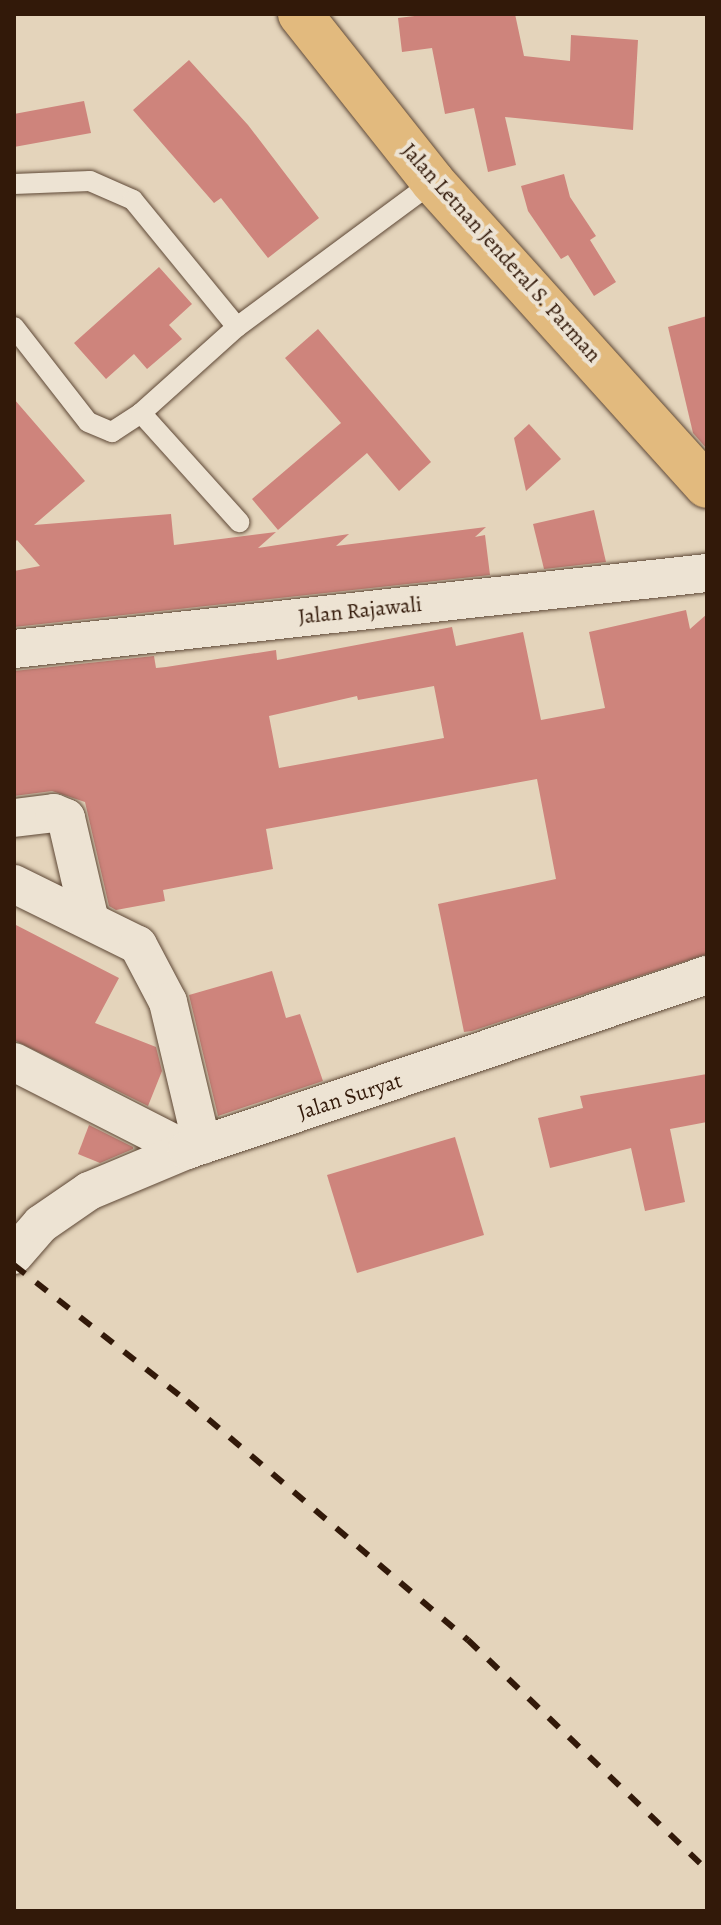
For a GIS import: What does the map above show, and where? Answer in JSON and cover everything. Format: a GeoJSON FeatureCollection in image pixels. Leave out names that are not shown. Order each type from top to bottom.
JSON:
{"type":"FeatureCollection","features":[{"type":"Feature","properties":{"kind":"highway","name":"Jalan Letnan Jenderal S. Parman"},"geometry":{"type":"LineString","coordinates":[[300,14],[433,182],[707,486]]}},
{"type":"Feature","properties":{"kind":"street","name":"Jalan Rajawali"},"geometry":{"type":"LineString","coordinates":[[14,649],[707,573]]}},
{"type":"Feature","properties":{"kind":"street"},"geometry":{"type":"LineString","coordinates":[[14,818],[54,813],[66,818],[89,917]]}},
{"type":"Feature","properties":{"kind":"street"},"geometry":{"type":"LineString","coordinates":[[14,884],[89,917],[138,945],[154,969],[168,1002],[195,1148]]}},
{"type":"Feature","properties":{"kind":"street","name":"Jalan Suryat"},"geometry":{"type":"LineString","coordinates":[[14,1255],[41,1224],[89,1191],[195,1148],[707,975]]}},
{"type":"Feature","properties":{"kind":"street"},"geometry":{"type":"LineString","coordinates":[[14,1062],[195,1148]]}},
{"type":"Feature","properties":{"kind":"lane"},"geometry":{"type":"LineString","coordinates":[[14,184],[90,181],[133,200],[237,327]]}},
{"type":"Feature","properties":{"kind":"lane"},"geometry":{"type":"LineString","coordinates":[[14,327],[88,422],[112,432],[141,413],[237,327],[433,182]]}},
{"type":"Feature","properties":{"kind":"lane"},"geometry":{"type":"LineString","coordinates":[[141,413],[239,522]]}},
{"type":"Feature","properties":{"kind":"building"},"geometry":{"type":"Polygon","coordinates":[[[431,14],[515,14],[524,56],[570,61],[571,35],[638,40],[633,130],[505,117],[516,165],[488,172],[474,108],[445,114],[432,48],[402,52],[398,18],[431,14]]]}},
{"type":"Feature","properties":{"kind":"building"},"geometry":{"type":"Polygon","coordinates":[[[189,60],[248,125],[319,218],[268,258],[221,198],[214,203],[133,110],[189,60]]]}},
{"type":"Feature","properties":{"kind":"building"},"geometry":{"type":"Polygon","coordinates":[[[84,101],[91,133],[14,147],[14,114],[84,101]]]}},
{"type":"Feature","properties":{"kind":"building"},"geometry":{"type":"Polygon","coordinates":[[[564,174],[570,197],[596,236],[590,240],[616,282],[594,296],[568,255],[561,259],[528,211],[521,186],[564,174]]]}},
{"type":"Feature","properties":{"kind":"building"},"geometry":{"type":"Polygon","coordinates":[[[159,267],[192,304],[169,325],[182,339],[147,369],[134,354],[106,379],[74,343],[159,267]]]}},
{"type":"Feature","properties":{"kind":"building"},"geometry":{"type":"Polygon","coordinates":[[[707,316],[707,449],[693,433],[668,327],[707,316]]]}},
{"type":"Feature","properties":{"kind":"building"},"geometry":{"type":"Polygon","coordinates":[[[318,329],[431,462],[399,491],[367,453],[278,530],[252,499],[341,423],[285,358],[318,329]]]}},
{"type":"Feature","properties":{"kind":"building"},"geometry":{"type":"Polygon","coordinates":[[[14,399],[85,481],[34,525],[171,514],[174,545],[276,532],[258,548],[349,534],[336,546],[486,527],[475,537],[485,535],[490,575],[14,627],[14,571],[40,566],[17,540],[14,543],[14,399]]]}},
{"type":"Feature","properties":{"kind":"building"},"geometry":{"type":"Polygon","coordinates":[[[529,424],[561,459],[526,491],[514,438],[529,424]]]}},
{"type":"Feature","properties":{"kind":"building"},"geometry":{"type":"Polygon","coordinates":[[[594,510],[606,562],[544,569],[533,524],[594,510]]]}},
{"type":"Feature","properties":{"kind":"building"},"geometry":{"type":"Polygon","coordinates":[[[686,610],[690,629],[707,614],[707,954],[472,1031],[464,1032],[438,904],[556,879],[537,779],[266,829],[273,869],[163,890],[165,901],[116,910],[109,906],[85,802],[52,791],[14,796],[14,671],[154,656],[156,668],[276,650],[277,660],[452,627],[456,646],[523,632],[541,720],[605,708],[589,632],[686,610]],[[434,686],[358,700],[357,696],[269,716],[279,768],[444,738],[434,686]]]}},
{"type":"Feature","properties":{"kind":"building"},"geometry":{"type":"Polygon","coordinates":[[[14,924],[119,978],[95,1023],[156,1047],[162,1071],[148,1106],[14,1040],[14,924]]]}},
{"type":"Feature","properties":{"kind":"building"},"geometry":{"type":"Polygon","coordinates":[[[272,971],[286,1018],[300,1014],[323,1081],[218,1116],[189,995],[272,971]]]}},
{"type":"Feature","properties":{"kind":"building"},"geometry":{"type":"Polygon","coordinates":[[[707,1074],[707,1122],[670,1129],[685,1202],[645,1211],[631,1148],[550,1168],[538,1118],[583,1108],[580,1096],[707,1074]]]}},
{"type":"Feature","properties":{"kind":"building"},"geometry":{"type":"Polygon","coordinates":[[[89,1125],[133,1149],[100,1163],[78,1154],[89,1125]]]}},
{"type":"Feature","properties":{"kind":"building"},"geometry":{"type":"Polygon","coordinates":[[[455,1137],[484,1235],[357,1273],[327,1175],[455,1137]]]}},
{"type":"Feature","properties":{"kind":"railway"},"geometry":{"type":"LineString","coordinates":[[14,1265],[187,1401],[468,1640],[707,1870]]}}]}
